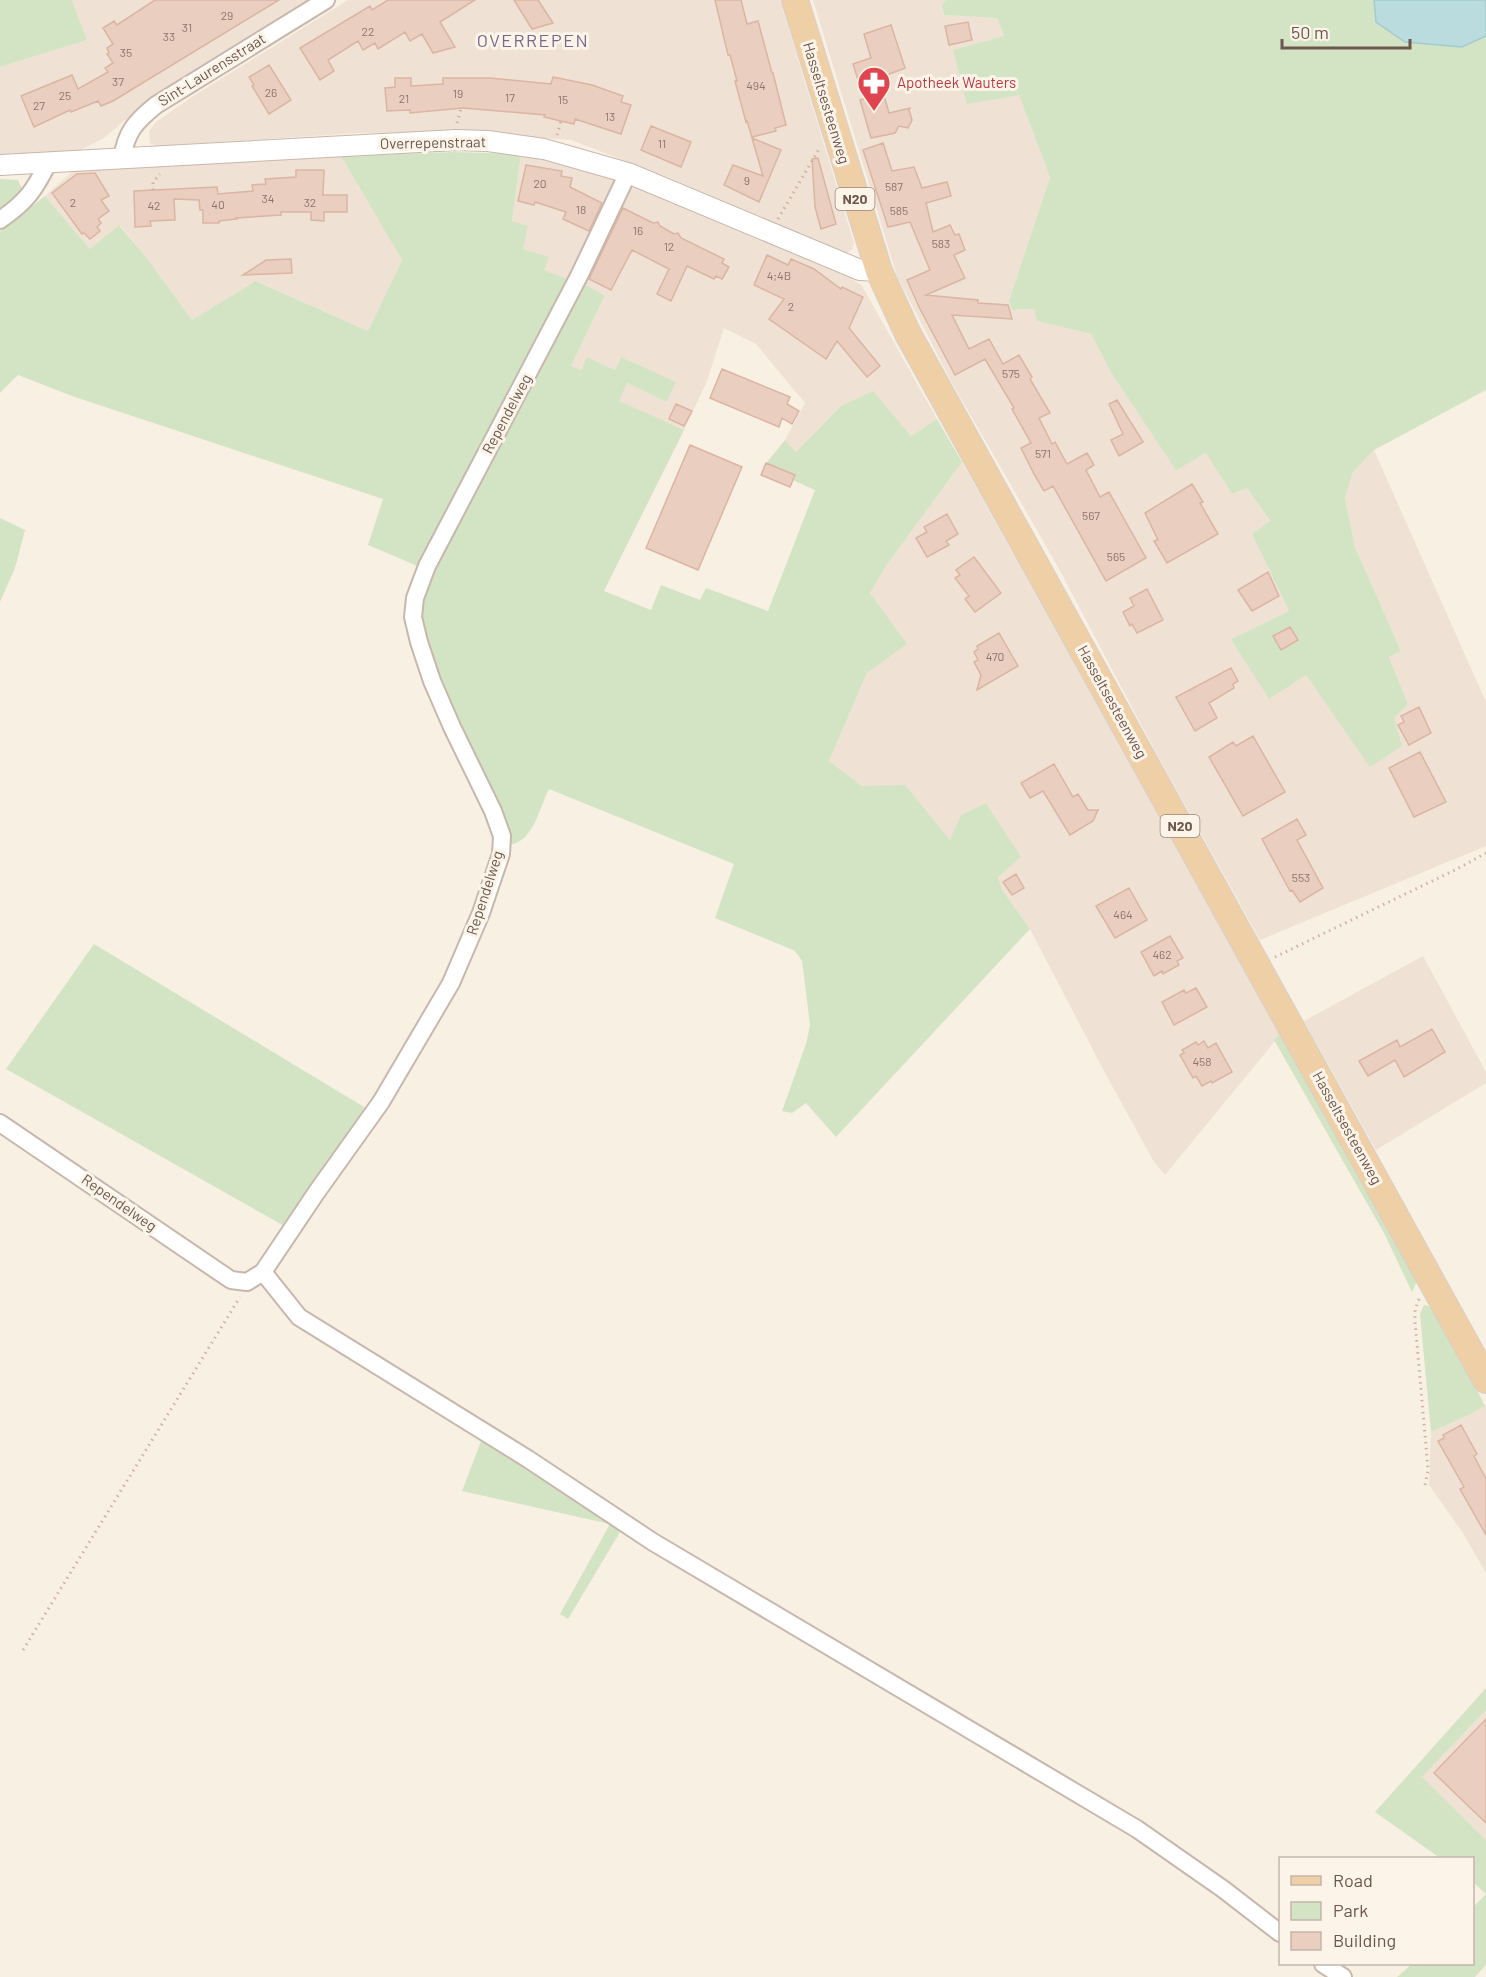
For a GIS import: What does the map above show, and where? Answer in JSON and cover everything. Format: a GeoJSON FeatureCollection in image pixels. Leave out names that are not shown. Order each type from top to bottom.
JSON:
{"type":"FeatureCollection","features":[{"type":"Feature","properties":{"kind":"main road","name":"Hasseltsesteenweg"},"geometry":{"type":"LineString","coordinates":[[795,0],[879,271],[908,333],[1486,1380]]}},
{"type":"Feature","properties":{"kind":"street","name":"Sint-Laurensstraat"},"geometry":{"type":"LineString","coordinates":[[122,159],[127,135],[156,105],[326,0]]}},
{"type":"Feature","properties":{"kind":"street","name":"Overrepenstraat"},"geometry":{"type":"LineString","coordinates":[[0,165],[456,140],[488,141],[544,149],[628,173],[861,270],[879,271]]}},
{"type":"Feature","properties":{"kind":"street"},"geometry":{"type":"LineString","coordinates":[[0,220],[33,192],[48,163]]}},
{"type":"Feature","properties":{"kind":"street","name":"Rependelweg"},"geometry":{"type":"LineString","coordinates":[[0,1122],[231,1280],[247,1282],[263,1272],[316,1192],[381,1102],[451,983],[481,913],[501,854],[502,836],[493,812],[432,681],[413,617],[415,598],[427,566],[579,276],[628,173]]}},
{"type":"Feature","properties":{"kind":"street"},"geometry":{"type":"LineString","coordinates":[[263,1272],[299,1317],[528,1459],[653,1542],[1137,1829],[1279,1931]]}},
{"type":"Feature","properties":{"kind":"street"},"geometry":{"type":"LineString","coordinates":[[1325,1965],[1343,1977]]}},
{"type":"Feature","properties":{"kind":"path"},"geometry":{"type":"LineString","coordinates":[[457,125],[461,109]]}},
{"type":"Feature","properties":{"kind":"path"},"geometry":{"type":"LineString","coordinates":[[557,135],[561,121]]}},
{"type":"Feature","properties":{"kind":"path"},"geometry":{"type":"LineString","coordinates":[[770,233],[833,127]]}},
{"type":"Feature","properties":{"kind":"path"},"geometry":{"type":"LineString","coordinates":[[153,190],[153,182],[163,171]]}},
{"type":"Feature","properties":{"kind":"path"},"geometry":{"type":"LineString","coordinates":[[1257,966],[1486,853]]}},
{"type":"Feature","properties":{"kind":"path"},"geometry":{"type":"LineString","coordinates":[[1425,1485],[1428,1470],[1414,1310],[1431,1280]]}},
{"type":"Feature","properties":{"kind":"path"},"geometry":{"type":"LineString","coordinates":[[23,1650],[247,1282]]}},
{"type":"Feature","properties":{"kind":"shaded area"},"geometry":{"type":"Polygon","coordinates":[[[72,0],[310,0],[138,109],[104,138],[72,154],[0,157],[0,67],[87,40],[72,0]]]}},
{"type":"Feature","properties":{"kind":"shaded area"},"geometry":{"type":"Polygon","coordinates":[[[348,0],[780,0],[854,243],[852,249],[846,254],[839,253],[670,178],[571,140],[458,132],[357,133],[156,146],[150,143],[149,131],[156,122],[348,0]]]}},
{"type":"Feature","properties":{"kind":"shaded area"},"geometry":{"type":"Polygon","coordinates":[[[813,0],[946,0],[942,6],[944,15],[997,18],[1004,36],[954,50],[1019,94],[1050,177],[1009,301],[1012,310],[1034,309],[1038,321],[1091,334],[1112,374],[1176,469],[1206,453],[1232,494],[1247,488],[1270,522],[1252,534],[1289,611],[1231,639],[1306,675],[1371,766],[1394,718],[1408,704],[1389,657],[1401,651],[1355,547],[1345,498],[1353,472],[1374,450],[1486,702],[1486,846],[1260,940],[1154,749],[1058,567],[952,383],[897,276],[813,0]]]}},
{"type":"Feature","properties":{"kind":"shaded area"},"geometry":{"type":"Polygon","coordinates":[[[521,154],[611,178],[617,183],[570,280],[544,270],[523,249],[512,221],[521,154]]]}},
{"type":"Feature","properties":{"kind":"shaded area"},"geometry":{"type":"Polygon","coordinates":[[[341,156],[402,260],[368,331],[257,281],[192,320],[120,225],[90,249],[45,196],[73,171],[83,169],[341,156]]]}},
{"type":"Feature","properties":{"kind":"shaded area"},"geometry":{"type":"Polygon","coordinates":[[[629,183],[848,276],[862,286],[937,419],[911,436],[841,406],[796,452],[785,440],[805,403],[756,344],[724,328],[707,381],[684,430],[618,402],[627,383],[666,402],[675,382],[621,357],[615,370],[587,357],[581,370],[571,366],[605,297],[581,282],[629,183]]]}},
{"type":"Feature","properties":{"kind":"shaded area"},"geometry":{"type":"Polygon","coordinates":[[[962,462],[1280,1035],[1165,1175],[1154,1162],[1104,1071],[1030,929],[1003,891],[998,877],[986,803],[962,815],[950,840],[905,786],[862,786],[829,761],[867,673],[906,644],[870,593],[886,566],[962,462]]]}},
{"type":"Feature","properties":{"kind":"shaded area"},"geometry":{"type":"Polygon","coordinates":[[[1423,956],[1486,1072],[1486,1083],[1376,1150],[1304,1021],[1423,956]]]}},
{"type":"Feature","properties":{"kind":"shaded area"},"geometry":{"type":"Polygon","coordinates":[[[1485,1406],[1486,1573],[1463,1533],[1429,1485],[1431,1432],[1485,1406]]]}},
{"type":"Feature","properties":{"kind":"shaded area"},"geometry":{"type":"Polygon","coordinates":[[[1486,1710],[1486,1840],[1422,1777],[1486,1710]]]}},
{"type":"Feature","properties":{"kind":"green space"},"geometry":{"type":"Polygon","coordinates":[[[0,0],[72,0],[87,40],[0,67],[0,0]]]}},
{"type":"Feature","properties":{"kind":"green space"},"geometry":{"type":"Polygon","coordinates":[[[946,0],[1486,0],[1486,390],[1374,450],[1353,472],[1345,498],[1355,547],[1401,651],[1389,657],[1408,704],[1394,718],[1402,746],[1370,767],[1306,675],[1269,699],[1231,639],[1289,611],[1252,534],[1270,521],[1247,488],[1232,494],[1206,453],[1176,470],[1112,374],[1091,334],[1037,321],[1034,309],[1012,310],[1009,301],[1050,177],[1019,95],[967,104],[953,50],[1004,36],[997,18],[944,15],[942,6],[946,0]]]}},
{"type":"Feature","properties":{"kind":"green space"},"geometry":{"type":"Polygon","coordinates":[[[454,152],[521,154],[512,221],[528,226],[523,249],[549,257],[544,270],[570,280],[422,568],[368,545],[383,499],[72,396],[18,375],[0,393],[0,231],[45,196],[90,249],[119,225],[146,257],[192,320],[256,281],[368,331],[402,260],[341,156],[454,152]]]}},
{"type":"Feature","properties":{"kind":"green space"},"geometry":{"type":"Polygon","coordinates":[[[0,179],[18,180],[23,191],[0,208],[0,179]]]}},
{"type":"Feature","properties":{"kind":"green space"},"geometry":{"type":"Polygon","coordinates":[[[581,282],[605,296],[571,366],[581,370],[587,357],[615,370],[621,357],[676,382],[666,402],[627,383],[619,401],[684,430],[604,591],[651,610],[661,585],[700,600],[706,588],[768,611],[815,490],[763,467],[785,440],[796,452],[841,406],[873,391],[911,436],[937,419],[962,462],[886,566],[870,593],[907,644],[867,673],[829,761],[862,786],[905,785],[950,840],[961,815],[986,803],[1021,857],[998,877],[1003,891],[1030,929],[836,1137],[806,1103],[792,1113],[782,1111],[806,1044],[810,1025],[802,961],[795,951],[715,918],[734,864],[549,789],[530,831],[517,843],[509,845],[504,818],[442,683],[422,619],[421,604],[426,585],[581,282]]]}},
{"type":"Feature","properties":{"kind":"green space"},"geometry":{"type":"Polygon","coordinates":[[[0,518],[25,530],[15,568],[0,602],[0,518]]]}},
{"type":"Feature","properties":{"kind":"green space"},"geometry":{"type":"Polygon","coordinates":[[[94,944],[369,1110],[286,1227],[6,1069],[94,944]]]}},
{"type":"Feature","properties":{"kind":"green space"},"geometry":{"type":"Polygon","coordinates":[[[1280,1035],[1315,1092],[1414,1273],[1416,1283],[1412,1292],[1384,1233],[1274,1040],[1280,1035]]]}},
{"type":"Feature","properties":{"kind":"green space"},"geometry":{"type":"Polygon","coordinates":[[[1424,1305],[1432,1307],[1454,1344],[1485,1406],[1431,1432],[1420,1314],[1424,1305]]]}},
{"type":"Feature","properties":{"kind":"green space"},"geometry":{"type":"Polygon","coordinates":[[[483,1436],[623,1527],[568,1619],[560,1614],[610,1524],[462,1491],[483,1436]]]}},
{"type":"Feature","properties":{"kind":"green space"},"geometry":{"type":"Polygon","coordinates":[[[1486,1688],[1486,1710],[1422,1777],[1486,1840],[1486,1894],[1474,1883],[1474,1857],[1439,1857],[1375,1812],[1486,1688]]]}},
{"type":"Feature","properties":{"kind":"green space"},"geometry":{"type":"Polygon","coordinates":[[[1486,1894],[1486,1965],[1475,1977],[1397,1977],[1411,1965],[1474,1965],[1474,1906],[1486,1894]]]}},
{"type":"Feature","properties":{"kind":"water"},"geometry":{"type":"Polygon","coordinates":[[[1374,0],[1486,0],[1486,36],[1462,47],[1405,42],[1376,22],[1374,0]]]}},
{"type":"Feature","properties":{"kind":"building"},"geometry":{"type":"Polygon","coordinates":[[[155,0],[279,0],[113,101],[101,106],[98,101],[71,112],[70,110],[34,127],[21,96],[72,75],[78,89],[108,72],[105,68],[113,63],[107,54],[109,53],[107,48],[113,44],[103,28],[114,21],[117,25],[155,0]]]}},
{"type":"Feature","properties":{"kind":"building"},"geometry":{"type":"Polygon","coordinates":[[[388,0],[475,0],[440,22],[455,47],[433,53],[422,34],[410,41],[405,32],[378,49],[375,43],[363,50],[358,41],[328,60],[334,71],[320,80],[300,48],[370,6],[372,10],[388,0]]]}},
{"type":"Feature","properties":{"kind":"building"},"geometry":{"type":"Polygon","coordinates":[[[514,0],[538,0],[553,23],[532,29],[514,0]]]}},
{"type":"Feature","properties":{"kind":"building"},"geometry":{"type":"Polygon","coordinates":[[[715,0],[741,0],[747,24],[758,21],[786,125],[775,128],[776,131],[752,137],[746,122],[715,0]]]}},
{"type":"Feature","properties":{"kind":"building"},"geometry":{"type":"Polygon","coordinates":[[[968,22],[972,40],[949,45],[945,26],[968,22]]]}},
{"type":"Feature","properties":{"kind":"building"},"geometry":{"type":"Polygon","coordinates":[[[891,25],[905,68],[879,78],[889,113],[910,108],[912,120],[908,128],[899,126],[895,133],[871,138],[860,100],[864,99],[853,64],[871,58],[864,34],[891,25]]]}},
{"type":"Feature","properties":{"kind":"building"},"geometry":{"type":"Polygon","coordinates":[[[269,65],[291,100],[269,114],[249,77],[269,65]]]}},
{"type":"Feature","properties":{"kind":"building"},"geometry":{"type":"Polygon","coordinates":[[[553,77],[592,85],[623,96],[621,102],[631,105],[621,134],[575,119],[574,124],[544,117],[545,115],[463,108],[410,113],[410,110],[387,111],[385,88],[395,87],[395,78],[411,78],[411,86],[443,84],[443,78],[490,78],[551,84],[553,77]]]}},
{"type":"Feature","properties":{"kind":"building"},"geometry":{"type":"Polygon","coordinates":[[[651,126],[691,142],[681,167],[641,150],[651,126]]]}},
{"type":"Feature","properties":{"kind":"building"},"geometry":{"type":"Polygon","coordinates":[[[752,138],[781,150],[759,202],[724,185],[733,165],[763,176],[752,138]]]}},
{"type":"Feature","properties":{"kind":"building"},"geometry":{"type":"Polygon","coordinates":[[[883,143],[892,171],[914,167],[922,188],[947,182],[951,196],[926,203],[933,232],[950,225],[955,235],[959,234],[965,250],[954,255],[965,278],[926,295],[1008,305],[1012,319],[952,315],[969,349],[989,339],[1003,364],[1019,355],[1050,413],[1039,418],[1052,444],[1055,442],[1067,464],[1087,453],[1094,465],[1086,470],[1100,497],[1109,492],[1146,558],[1106,581],[1053,486],[1044,491],[1034,474],[1021,448],[1031,443],[1012,409],[1014,408],[985,359],[955,375],[920,309],[907,280],[930,270],[910,222],[888,227],[863,150],[883,143]]]}},
{"type":"Feature","properties":{"kind":"building"},"geometry":{"type":"Polygon","coordinates":[[[818,158],[836,224],[821,229],[815,207],[812,159],[818,158]]]}},
{"type":"Feature","properties":{"kind":"building"},"geometry":{"type":"Polygon","coordinates":[[[526,165],[562,171],[561,176],[572,178],[570,187],[602,203],[589,231],[563,219],[566,212],[535,202],[534,205],[518,201],[526,165]]]}},
{"type":"Feature","properties":{"kind":"building"},"geometry":{"type":"Polygon","coordinates":[[[296,170],[324,170],[323,195],[347,195],[347,212],[324,212],[324,221],[311,220],[311,212],[281,212],[281,215],[203,223],[203,210],[200,210],[199,200],[174,199],[175,220],[150,221],[151,226],[135,227],[134,191],[217,187],[218,194],[253,191],[252,185],[266,184],[265,179],[296,177],[296,170]]]}},
{"type":"Feature","properties":{"kind":"building"},"geometry":{"type":"Polygon","coordinates":[[[95,173],[109,196],[101,200],[109,211],[98,219],[101,223],[97,227],[100,231],[90,239],[84,233],[82,234],[52,193],[77,174],[95,173]]]}},
{"type":"Feature","properties":{"kind":"building"},"geometry":{"type":"Polygon","coordinates":[[[623,208],[653,223],[658,222],[660,226],[674,234],[678,233],[681,238],[724,259],[722,263],[729,267],[722,279],[716,276],[714,279],[687,266],[671,301],[657,294],[669,269],[632,250],[611,290],[589,279],[623,208]]]}},
{"type":"Feature","properties":{"kind":"building"},"geometry":{"type":"Polygon","coordinates":[[[767,255],[788,265],[791,259],[814,269],[841,289],[842,287],[863,297],[849,328],[880,366],[867,377],[837,341],[826,359],[769,319],[784,299],[754,285],[767,255]]]}},
{"type":"Feature","properties":{"kind":"building"},"geometry":{"type":"Polygon","coordinates":[[[291,259],[292,273],[243,275],[266,260],[291,259]]]}},
{"type":"Feature","properties":{"kind":"building"},"geometry":{"type":"Polygon","coordinates":[[[722,369],[790,397],[787,404],[799,411],[792,424],[782,418],[779,427],[710,398],[722,369]]]}},
{"type":"Feature","properties":{"kind":"building"},"geometry":{"type":"Polygon","coordinates":[[[1117,400],[1143,442],[1119,456],[1111,440],[1123,434],[1109,404],[1117,400]]]}},
{"type":"Feature","properties":{"kind":"building"},"geometry":{"type":"Polygon","coordinates":[[[676,404],[692,411],[684,426],[669,419],[676,404]]]}},
{"type":"Feature","properties":{"kind":"building"},"geometry":{"type":"Polygon","coordinates":[[[690,445],[742,467],[698,570],[646,548],[690,445]]]}},
{"type":"Feature","properties":{"kind":"building"},"geometry":{"type":"Polygon","coordinates":[[[766,463],[795,475],[790,487],[761,475],[766,463]]]}},
{"type":"Feature","properties":{"kind":"building"},"geometry":{"type":"Polygon","coordinates":[[[1192,484],[1218,534],[1167,563],[1154,541],[1158,540],[1145,513],[1192,484]]]}},
{"type":"Feature","properties":{"kind":"building"},"geometry":{"type":"Polygon","coordinates":[[[947,514],[958,534],[946,541],[949,545],[927,557],[916,538],[927,532],[924,527],[947,514]]]}},
{"type":"Feature","properties":{"kind":"building"},"geometry":{"type":"Polygon","coordinates":[[[974,557],[1001,593],[975,612],[965,599],[969,596],[955,578],[960,575],[956,570],[974,557]]]}},
{"type":"Feature","properties":{"kind":"building"},"geometry":{"type":"Polygon","coordinates":[[[1268,572],[1279,596],[1252,611],[1238,590],[1268,572]]]}},
{"type":"Feature","properties":{"kind":"building"},"geometry":{"type":"Polygon","coordinates":[[[1147,589],[1163,620],[1137,633],[1132,624],[1130,626],[1123,612],[1134,606],[1130,598],[1147,589]]]}},
{"type":"Feature","properties":{"kind":"building"},"geometry":{"type":"Polygon","coordinates":[[[1290,627],[1298,640],[1281,650],[1273,636],[1290,627]]]}},
{"type":"Feature","properties":{"kind":"building"},"geometry":{"type":"Polygon","coordinates":[[[999,633],[1018,666],[977,690],[981,675],[974,662],[978,660],[974,652],[978,649],[977,646],[999,633]]]}},
{"type":"Feature","properties":{"kind":"building"},"geometry":{"type":"Polygon","coordinates":[[[1231,668],[1238,681],[1233,684],[1234,688],[1209,703],[1217,718],[1195,731],[1176,697],[1231,668]]]}},
{"type":"Feature","properties":{"kind":"building"},"geometry":{"type":"Polygon","coordinates":[[[1419,707],[1431,733],[1409,745],[1398,725],[1404,722],[1401,716],[1419,707]]]}},
{"type":"Feature","properties":{"kind":"building"},"geometry":{"type":"Polygon","coordinates":[[[1253,736],[1285,792],[1243,816],[1209,757],[1233,742],[1236,746],[1253,736]]]}},
{"type":"Feature","properties":{"kind":"building"},"geometry":{"type":"Polygon","coordinates":[[[1420,752],[1446,802],[1414,817],[1389,768],[1420,752]]]}},
{"type":"Feature","properties":{"kind":"building"},"geometry":{"type":"Polygon","coordinates":[[[1054,764],[1073,797],[1078,794],[1088,810],[1098,810],[1093,821],[1070,835],[1043,791],[1030,798],[1021,783],[1054,764]]]}},
{"type":"Feature","properties":{"kind":"building"},"geometry":{"type":"Polygon","coordinates":[[[1297,819],[1306,835],[1297,840],[1323,888],[1300,902],[1292,890],[1290,891],[1262,839],[1297,819]]]}},
{"type":"Feature","properties":{"kind":"building"},"geometry":{"type":"Polygon","coordinates":[[[1016,874],[1024,888],[1012,895],[1003,882],[1016,874]]]}},
{"type":"Feature","properties":{"kind":"building"},"geometry":{"type":"Polygon","coordinates":[[[1129,888],[1147,920],[1115,938],[1096,906],[1129,888]]]}},
{"type":"Feature","properties":{"kind":"building"},"geometry":{"type":"Polygon","coordinates":[[[1170,936],[1183,958],[1177,961],[1179,965],[1154,976],[1141,952],[1170,936]]]}},
{"type":"Feature","properties":{"kind":"building"},"geometry":{"type":"Polygon","coordinates":[[[1196,988],[1207,1007],[1174,1025],[1162,1002],[1184,990],[1186,993],[1196,988]]]}},
{"type":"Feature","properties":{"kind":"building"},"geometry":{"type":"Polygon","coordinates":[[[1432,1029],[1445,1052],[1404,1077],[1395,1060],[1368,1076],[1359,1061],[1397,1040],[1400,1047],[1432,1029]]]}},
{"type":"Feature","properties":{"kind":"building"},"geometry":{"type":"Polygon","coordinates":[[[1204,1041],[1208,1048],[1216,1043],[1232,1072],[1202,1086],[1196,1076],[1193,1078],[1180,1055],[1184,1053],[1182,1050],[1196,1042],[1198,1045],[1204,1041]]]}},
{"type":"Feature","properties":{"kind":"building"},"geometry":{"type":"Polygon","coordinates":[[[1461,1425],[1477,1454],[1474,1456],[1486,1479],[1486,1535],[1460,1489],[1464,1487],[1438,1441],[1444,1438],[1443,1435],[1461,1425]]]}},
{"type":"Feature","properties":{"kind":"building"},"geometry":{"type":"Polygon","coordinates":[[[1486,1719],[1486,1823],[1434,1773],[1486,1719]]]}},
{"type":"Feature","properties":{"kind":"place","name":"Apotheek Wauters"},"geometry":{"type":"Point","coordinates":[874,112]}},
{"type":"Feature","properties":{"kind":"district","name":"OVERREPEN"},"geometry":{"type":"Point","coordinates":[533,41]}}]}
